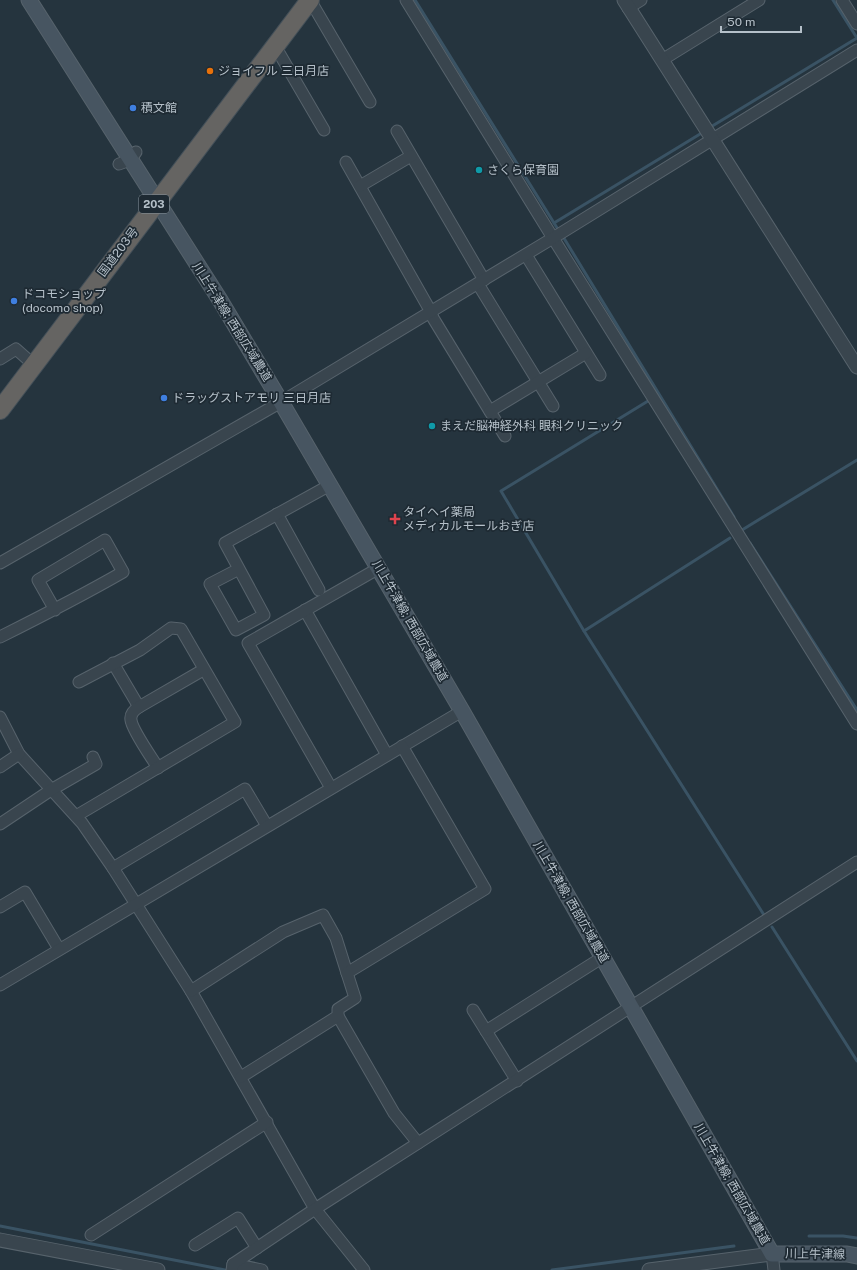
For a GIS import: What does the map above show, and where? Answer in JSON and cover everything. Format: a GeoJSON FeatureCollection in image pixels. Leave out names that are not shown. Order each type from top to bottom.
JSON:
{"type":"FeatureCollection","features":[{"type":"Feature","properties":{"kind":"highway","name":"国道203号"},"geometry":{"type":"LineString","coordinates":[[0,410],[310,0]]}},
{"type":"Feature","properties":{"kind":"main road","name":"川上牛津線; 西部広域農道"},"geometry":{"type":"LineString","coordinates":[[29,0],[128,159],[220,300],[282,402],[462,711],[772,1254]]}},
{"type":"Feature","properties":{"kind":"main road","name":"川上牛津線"},"geometry":{"type":"LineString","coordinates":[[772,1254],[821,1253],[857,1256]]}},
{"type":"Feature","properties":{"kind":"street"},"geometry":{"type":"LineString","coordinates":[[310,0],[370,102]]}},
{"type":"Feature","properties":{"kind":"street"},"geometry":{"type":"LineString","coordinates":[[406,0],[857,724]]}},
{"type":"Feature","properties":{"kind":"street"},"geometry":{"type":"LineString","coordinates":[[641,0],[626,4],[857,367]]}},
{"type":"Feature","properties":{"kind":"street"},"geometry":{"type":"LineString","coordinates":[[662,60],[759,0]]}},
{"type":"Feature","properties":{"kind":"street"},"geometry":{"type":"LineString","coordinates":[[842,0],[857,24]]}},
{"type":"Feature","properties":{"kind":"street"},"geometry":{"type":"LineString","coordinates":[[275,46],[324,130]]}},
{"type":"Feature","properties":{"kind":"street"},"geometry":{"type":"LineString","coordinates":[[0,563],[282,402],[526,255],[711,139],[857,50]]}},
{"type":"Feature","properties":{"kind":"street"},"geometry":{"type":"LineString","coordinates":[[397,131],[481,282],[553,406]]}},
{"type":"Feature","properties":{"kind":"street"},"geometry":{"type":"LineString","coordinates":[[360,186],[411,156]]}},
{"type":"Feature","properties":{"kind":"street"},"geometry":{"type":"LineString","coordinates":[[346,162],[433,318],[505,436]]}},
{"type":"Feature","properties":{"kind":"street"},"geometry":{"type":"LineString","coordinates":[[526,255],[600,375]]}},
{"type":"Feature","properties":{"kind":"street"},"geometry":{"type":"LineString","coordinates":[[0,359],[16,349],[34,365]]}},
{"type":"Feature","properties":{"kind":"street"},"geometry":{"type":"LineString","coordinates":[[490,411],[586,353]]}},
{"type":"Feature","properties":{"kind":"street"},"geometry":{"type":"LineString","coordinates":[[239,568],[210,584],[236,630],[264,615],[239,568],[225,543],[330,485]]}},
{"type":"Feature","properties":{"kind":"street"},"geometry":{"type":"LineString","coordinates":[[277,514],[319,590]]}},
{"type":"Feature","properties":{"kind":"street"},"geometry":{"type":"LineString","coordinates":[[0,637],[55,610],[123,572],[105,540],[38,580],[55,610]]}},
{"type":"Feature","properties":{"kind":"street"},"geometry":{"type":"LineString","coordinates":[[331,788],[248,643],[379,568]]}},
{"type":"Feature","properties":{"kind":"street"},"geometry":{"type":"LineString","coordinates":[[305,610],[387,755]]}},
{"type":"Feature","properties":{"kind":"street"},"geometry":{"type":"LineString","coordinates":[[76,816],[235,722],[181,629],[172,628],[140,650],[79,682]]}},
{"type":"Feature","properties":{"kind":"street"},"geometry":{"type":"LineString","coordinates":[[113,663],[139,707]]}},
{"type":"Feature","properties":{"kind":"street"},"geometry":{"type":"LineString","coordinates":[[158,768],[131,720],[134,710],[204,670]]}},
{"type":"Feature","properties":{"kind":"street"},"geometry":{"type":"LineString","coordinates":[[0,985],[462,711]]}},
{"type":"Feature","properties":{"kind":"street"},"geometry":{"type":"LineString","coordinates":[[0,717],[19,754],[76,816],[113,868],[192,991],[316,1209],[360,1269]]}},
{"type":"Feature","properties":{"kind":"street"},"geometry":{"type":"LineString","coordinates":[[347,973],[485,889],[402,746]]}},
{"type":"Feature","properties":{"kind":"street"},"geometry":{"type":"LineString","coordinates":[[0,766],[19,754]]}},
{"type":"Feature","properties":{"kind":"street"},"geometry":{"type":"LineString","coordinates":[[0,824],[51,790],[96,764],[94,757]]}},
{"type":"Feature","properties":{"kind":"street"},"geometry":{"type":"LineString","coordinates":[[113,868],[245,789],[267,826]]}},
{"type":"Feature","properties":{"kind":"street"},"geometry":{"type":"LineString","coordinates":[[232,1267],[257,1248],[316,1209],[857,862]]}},
{"type":"Feature","properties":{"kind":"street"},"geometry":{"type":"LineString","coordinates":[[0,907],[25,892],[59,949]]}},
{"type":"Feature","properties":{"kind":"street"},"geometry":{"type":"LineString","coordinates":[[192,991],[283,932],[322,915],[336,938],[355,998],[338,1009],[338,1016],[394,1113],[418,1143]]}},
{"type":"Feature","properties":{"kind":"street"},"geometry":{"type":"LineString","coordinates":[[486,1030],[603,957]]}},
{"type":"Feature","properties":{"kind":"street"},"geometry":{"type":"LineString","coordinates":[[473,1010],[517,1081]]}},
{"type":"Feature","properties":{"kind":"street"},"geometry":{"type":"LineString","coordinates":[[241,1077],[338,1016]]}},
{"type":"Feature","properties":{"kind":"street"},"geometry":{"type":"LineString","coordinates":[[91,1235],[267,1122]]}},
{"type":"Feature","properties":{"kind":"street"},"geometry":{"type":"LineString","coordinates":[[195,1245],[238,1218],[257,1248]]}},
{"type":"Feature","properties":{"kind":"street"},"geometry":{"type":"LineString","coordinates":[[0,1240],[158,1270]]}},
{"type":"Feature","properties":{"kind":"street"},"geometry":{"type":"LineString","coordinates":[[649,1270],[772,1254],[774,1270]]}},
{"type":"Feature","properties":{"kind":"street"},"geometry":{"type":"LineString","coordinates":[[232,1267],[262,1270]]}},
{"type":"Feature","properties":{"kind":"waterway"},"geometry":{"type":"LineString","coordinates":[[415,0],[559,231]]}},
{"type":"Feature","properties":{"kind":"waterway"},"geometry":{"type":"LineString","coordinates":[[709,128],[857,38],[833,0]]}},
{"type":"Feature","properties":{"kind":"waterway"},"geometry":{"type":"LineString","coordinates":[[554,223],[705,131]]}},
{"type":"Feature","properties":{"kind":"waterway"},"geometry":{"type":"LineString","coordinates":[[562,235],[734,517]]}},
{"type":"Feature","properties":{"kind":"waterway"},"geometry":{"type":"LineString","coordinates":[[648,401],[501,491],[584,631],[764,915]]}},
{"type":"Feature","properties":{"kind":"waterway"},"geometry":{"type":"LineString","coordinates":[[742,530],[857,460]]}},
{"type":"Feature","properties":{"kind":"waterway"},"geometry":{"type":"LineString","coordinates":[[584,631],[730,538]]}},
{"type":"Feature","properties":{"kind":"waterway"},"geometry":{"type":"LineString","coordinates":[[750,543],[857,710]]}},
{"type":"Feature","properties":{"kind":"waterway"},"geometry":{"type":"LineString","coordinates":[[772,927],[857,1061]]}},
{"type":"Feature","properties":{"kind":"waterway"},"geometry":{"type":"LineString","coordinates":[[0,1226],[225,1270]]}},
{"type":"Feature","properties":{"kind":"waterway"},"geometry":{"type":"LineString","coordinates":[[809,1236],[843,1236],[857,1238]]}},
{"type":"Feature","properties":{"kind":"waterway"},"geometry":{"type":"LineString","coordinates":[[552,1270],[734,1246]]}},
{"type":"Feature","properties":{"kind":"place","name":"ジョイフル 三日月店"},"geometry":{"type":"Point","coordinates":[210,71]}},
{"type":"Feature","properties":{"kind":"place","name":"積文館"},"geometry":{"type":"Point","coordinates":[133,108]}},
{"type":"Feature","properties":{"kind":"place","name":"さくら保育園"},"geometry":{"type":"Point","coordinates":[479,170]}},
{"type":"Feature","properties":{"kind":"place","name":"ドコモショップ (docomo shop)"},"geometry":{"type":"Point","coordinates":[14,301]}},
{"type":"Feature","properties":{"kind":"place","name":"ドラッグストアモリ 三日月店"},"geometry":{"type":"Point","coordinates":[164,398]}},
{"type":"Feature","properties":{"kind":"place","name":"まえだ脳神経外科 眼科クリニック"},"geometry":{"type":"Point","coordinates":[432,426]}},
{"type":"Feature","properties":{"kind":"place","name":"タイヘイ薬局 メディカルモールおぎ店"},"geometry":{"type":"Point","coordinates":[395,519]}}]}
